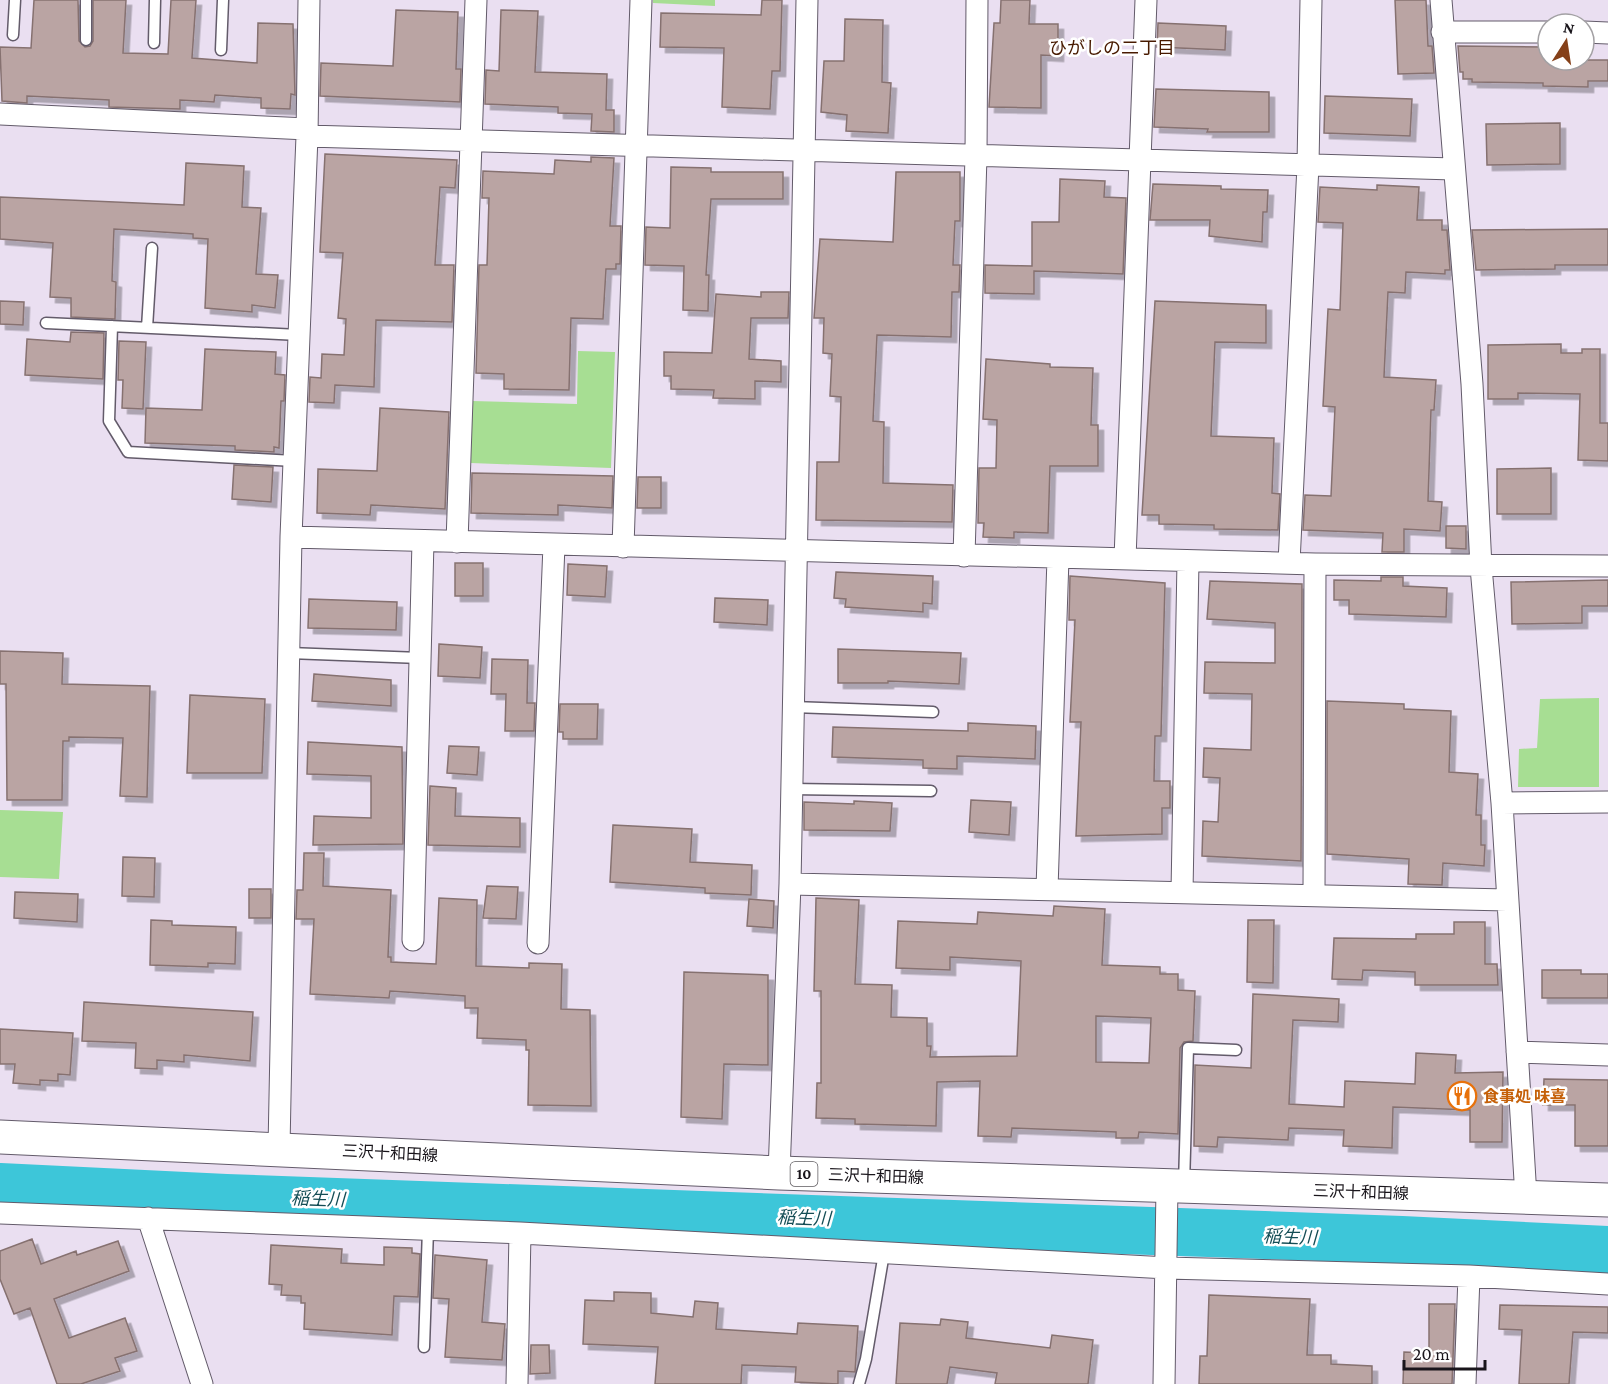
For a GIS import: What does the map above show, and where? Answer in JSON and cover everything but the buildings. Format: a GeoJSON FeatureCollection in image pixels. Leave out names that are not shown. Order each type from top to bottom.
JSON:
{"type":"FeatureCollection","features":[{"type":"Feature","properties":{"kind":"main road","name":"三沢十和田線"},"geometry":{"type":"LineString","coordinates":[[0,1137],[279,1148],[779,1173],[1172,1197],[1526,1197],[1608,1200]]}},
{"type":"Feature","properties":{"kind":"street"},"geometry":{"type":"LineString","coordinates":[[279,1148],[291,537],[307,133],[309,0]]}},
{"type":"Feature","properties":{"kind":"street"},"geometry":{"type":"LineString","coordinates":[[457,542],[476,0]]}},
{"type":"Feature","properties":{"kind":"street"},"geometry":{"type":"LineString","coordinates":[[623,547],[641,0]]}},
{"type":"Feature","properties":{"kind":"street"},"geometry":{"type":"LineString","coordinates":[[779,1173],[790,884],[807,0]]}},
{"type":"Feature","properties":{"kind":"street"},"geometry":{"type":"LineString","coordinates":[[964,555],[976,156],[977,0]]}},
{"type":"Feature","properties":{"kind":"street"},"geometry":{"type":"LineString","coordinates":[[1125,559],[1142,160],[1146,0]]}},
{"type":"Feature","properties":{"kind":"street"},"geometry":{"type":"LineString","coordinates":[[1289,563],[1308,165],[1311,0]]}},
{"type":"Feature","properties":{"kind":"street"},"geometry":{"type":"LineString","coordinates":[[1441,0],[1472,384],[1481,567],[1502,802],[1526,1197]]}},
{"type":"Feature","properties":{"kind":"street"},"geometry":{"type":"LineString","coordinates":[[1443,32],[1536,32]]}},
{"type":"Feature","properties":{"kind":"street"},"geometry":{"type":"LineString","coordinates":[[0,114],[471,141],[1454,169]]}},
{"type":"Feature","properties":{"kind":"street"},"geometry":{"type":"LineString","coordinates":[[291,537],[1315,564],[1481,567],[1608,566]]}},
{"type":"Feature","properties":{"kind":"street"},"geometry":{"type":"LineString","coordinates":[[413,940],[423,541]]}},
{"type":"Feature","properties":{"kind":"street"},"geometry":{"type":"LineString","coordinates":[[538,943],[554,545]]}},
{"type":"Feature","properties":{"kind":"street"},"geometry":{"type":"LineString","coordinates":[[1047,889],[1058,558]]}},
{"type":"Feature","properties":{"kind":"street"},"geometry":{"type":"LineString","coordinates":[[1182,892],[1188,561]]}},
{"type":"Feature","properties":{"kind":"street"},"geometry":{"type":"LineString","coordinates":[[1314,895],[1315,564]]}},
{"type":"Feature","properties":{"kind":"street"},"geometry":{"type":"LineString","coordinates":[[1502,802],[1608,802]]}},
{"type":"Feature","properties":{"kind":"street"},"geometry":{"type":"LineString","coordinates":[[790,884],[1507,900]]}},
{"type":"Feature","properties":{"kind":"street"},"geometry":{"type":"LineString","coordinates":[[1517,1052],[1608,1055]]}},
{"type":"Feature","properties":{"kind":"street"},"geometry":{"type":"LineString","coordinates":[[1164,1384],[1167,1262],[1172,1197]]}},
{"type":"Feature","properties":{"kind":"street"},"geometry":{"type":"LineString","coordinates":[[0,1213],[520,1233],[884,1253],[1167,1262],[1608,1284]]}},
{"type":"Feature","properties":{"kind":"street"},"geometry":{"type":"LineString","coordinates":[[148,1218],[202,1384]]}},
{"type":"Feature","properties":{"kind":"street"},"geometry":{"type":"LineString","coordinates":[[517,1384],[520,1233]]}},
{"type":"Feature","properties":{"kind":"street"},"geometry":{"type":"LineString","coordinates":[[1465,1384],[1469,1276]]}},
{"type":"Feature","properties":{"kind":"lane"},"geometry":{"type":"LineString","coordinates":[[14,35],[15,0]]}},
{"type":"Feature","properties":{"kind":"lane"},"geometry":{"type":"LineString","coordinates":[[86,0],[86,40]]}},
{"type":"Feature","properties":{"kind":"lane"},"geometry":{"type":"LineString","coordinates":[[154,43],[155,0]]}},
{"type":"Feature","properties":{"kind":"lane"},"geometry":{"type":"LineString","coordinates":[[221,50],[223,0]]}},
{"type":"Feature","properties":{"kind":"lane"},"geometry":{"type":"LineString","coordinates":[[147,328],[152,248]]}},
{"type":"Feature","properties":{"kind":"lane"},"geometry":{"type":"LineString","coordinates":[[46,323],[299,335]]}},
{"type":"Feature","properties":{"kind":"lane"},"geometry":{"type":"LineString","coordinates":[[112,326],[109,421],[128,452],[294,461]]}},
{"type":"Feature","properties":{"kind":"lane"},"geometry":{"type":"LineString","coordinates":[[289,653],[420,658]]}},
{"type":"Feature","properties":{"kind":"lane"},"geometry":{"type":"LineString","coordinates":[[793,707],[933,712]]}},
{"type":"Feature","properties":{"kind":"lane"},"geometry":{"type":"LineString","coordinates":[[792,789],[932,791]]}},
{"type":"Feature","properties":{"kind":"lane"},"geometry":{"type":"LineString","coordinates":[[1172,1197],[1188,1048],[1236,1050]]}},
{"type":"Feature","properties":{"kind":"lane"},"geometry":{"type":"LineString","coordinates":[[423,1347],[428,1229]]}},
{"type":"Feature","properties":{"kind":"lane"},"geometry":{"type":"LineString","coordinates":[[859,1384],[866,1359],[884,1253]]}},
{"type":"Feature","properties":{"kind":"green space"},"geometry":{"type":"Polygon","coordinates":[[[653,0],[715,0],[715,6],[653,3],[653,0]]]}},
{"type":"Feature","properties":{"kind":"green space"},"geometry":{"type":"Polygon","coordinates":[[[578,351],[615,352],[611,468],[471,463],[472,401],[577,404],[578,351]]]}},
{"type":"Feature","properties":{"kind":"green space"},"geometry":{"type":"Polygon","coordinates":[[[1599,698],[1599,787],[1518,787],[1519,749],[1537,748],[1540,699],[1599,698]]]}},
{"type":"Feature","properties":{"kind":"green space"},"geometry":{"type":"Polygon","coordinates":[[[0,810],[63,812],[59,879],[0,877],[0,810]]]}},
{"type":"Feature","properties":{"kind":"waterway","name":"稲生川"},"geometry":{"type":"LineString","coordinates":[[0,1187],[226,1198],[1402,1240],[1608,1250]]}},
{"type":"Feature","properties":{"kind":"place","name":"食事処 味喜"},"geometry":{"type":"Point","coordinates":[1462,1096]}},
{"type":"Feature","properties":{"kind":"district","name":"ひがしの二丁目"},"geometry":{"type":"Point","coordinates":[1112,48]}}]}
